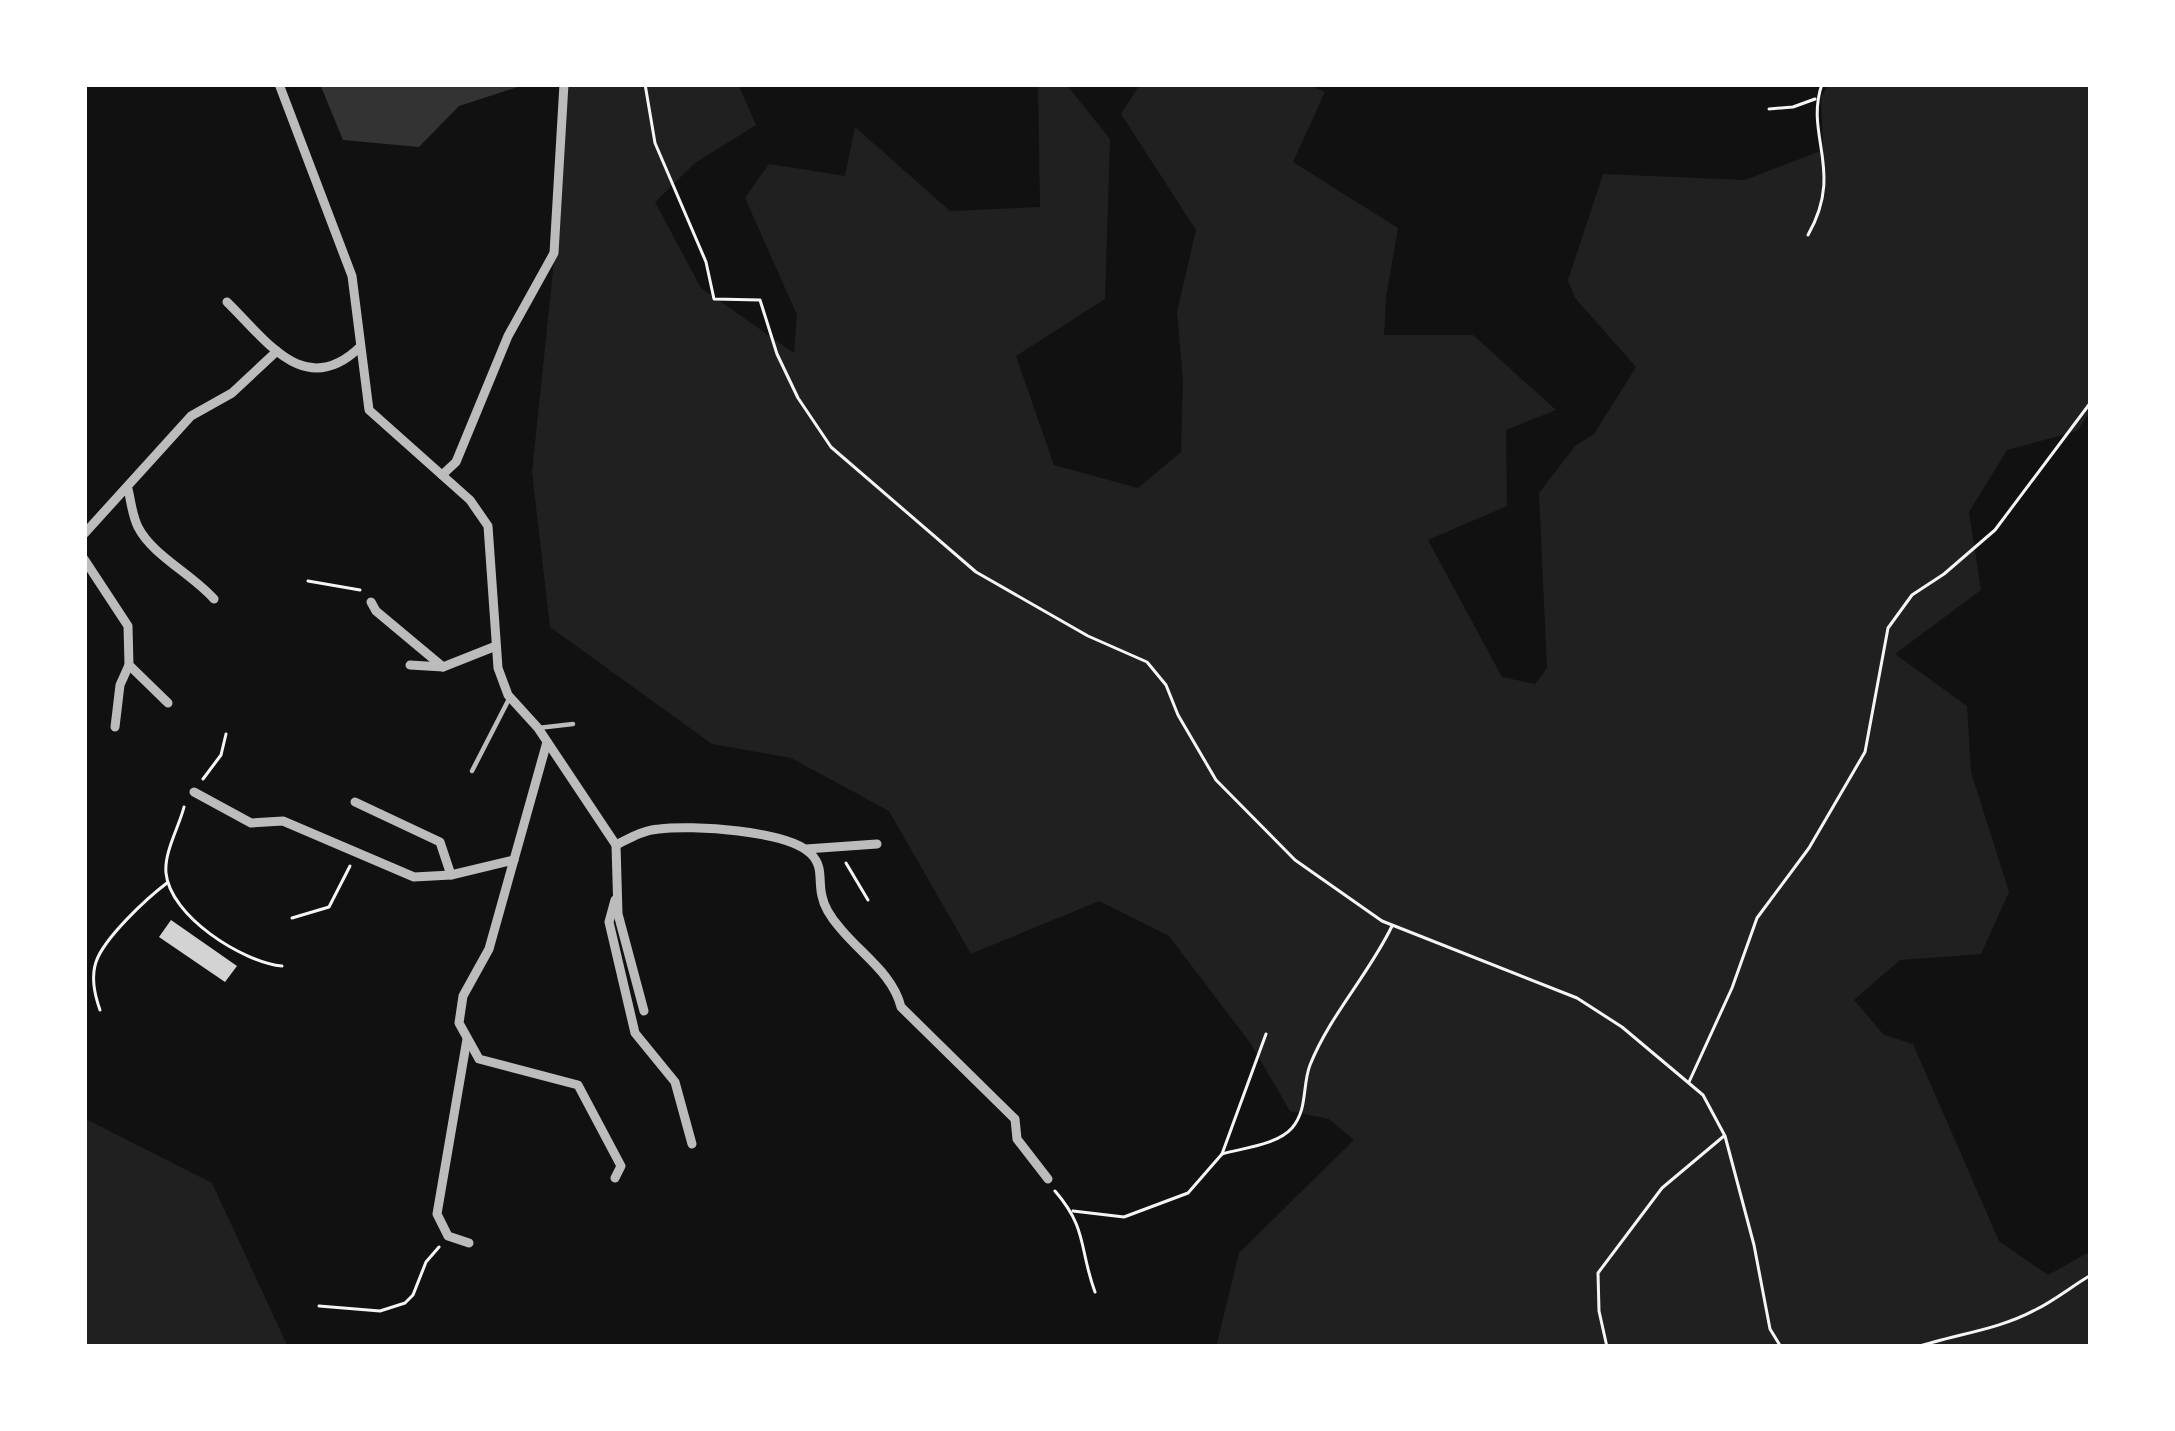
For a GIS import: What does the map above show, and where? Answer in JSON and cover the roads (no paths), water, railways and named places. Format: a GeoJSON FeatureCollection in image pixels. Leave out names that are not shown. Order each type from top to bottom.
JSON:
{"type":"FeatureCollection","features":[{"type":"Feature","properties":{"kind":"street"},"geometry":{"type":"LineString","coordinates":[[279,84],[352,276],[369,410],[470,500],[488,526],[498,668],[510,697],[538,728],[616,845],[617,914],[644,1011]]}},
{"type":"Feature","properties":{"kind":"street"},"geometry":{"type":"LineString","coordinates":[[442,475],[456,462],[508,336],[554,253],[564,84]]}},
{"type":"Feature","properties":{"kind":"street"},"geometry":{"type":"LineString","coordinates":[[227,302],[299,367],[321,370],[345,362],[360,347]]}},
{"type":"Feature","properties":{"kind":"street"},"geometry":{"type":"LineString","coordinates":[[84,534],[191,416],[232,393],[278,351]]}},
{"type":"Feature","properties":{"kind":"street"},"geometry":{"type":"LineString","coordinates":[[128,489],[135,523],[144,537],[189,572],[214,599]]}},
{"type":"Feature","properties":{"kind":"street"},"geometry":{"type":"LineString","coordinates":[[84,560],[128,626],[129,665],[120,685],[116,727]]}},
{"type":"Feature","properties":{"kind":"street"},"geometry":{"type":"LineString","coordinates":[[371,602],[443,667]]}},
{"type":"Feature","properties":{"kind":"street"},"geometry":{"type":"LineString","coordinates":[[410,665],[443,667],[496,646]]}},
{"type":"Feature","properties":{"kind":"street"},"geometry":{"type":"LineString","coordinates":[[129,665],[168,703]]}},
{"type":"Feature","properties":{"kind":"street"},"geometry":{"type":"LineString","coordinates":[[547,742],[489,950],[463,996],[459,1023],[479,1059],[578,1085],[621,1166],[615,1178]]}},
{"type":"Feature","properties":{"kind":"street"},"geometry":{"type":"LineString","coordinates":[[194,792],[251,823],[283,821],[414,877],[452,875],[514,860]]}},
{"type":"Feature","properties":{"kind":"street"},"geometry":{"type":"LineString","coordinates":[[355,802],[440,842],[452,875]]}},
{"type":"Feature","properties":{"kind":"street"},"geometry":{"type":"LineString","coordinates":[[616,845],[659,828],[709,828],[788,841],[806,849],[816,859],[823,880],[820,894],[838,925],[896,988],[901,1007],[1015,1119],[1017,1139],[1048,1179]]}},
{"type":"Feature","properties":{"kind":"street"},"geometry":{"type":"LineString","coordinates":[[806,849],[878,844]]}},
{"type":"Feature","properties":{"kind":"street"},"geometry":{"type":"LineString","coordinates":[[617,895],[609,922],[635,1033],[675,1082],[692,1144]]}},
{"type":"Feature","properties":{"kind":"street"},"geometry":{"type":"LineString","coordinates":[[467,1039],[437,1214],[448,1236],[469,1244]]}},
{"type":"Feature","properties":{"kind":"lane"},"geometry":{"type":"LineString","coordinates":[[472,771],[510,697]]}},
{"type":"Feature","properties":{"kind":"lane"},"geometry":{"type":"LineString","coordinates":[[538,728],[573,724]]}}]}
